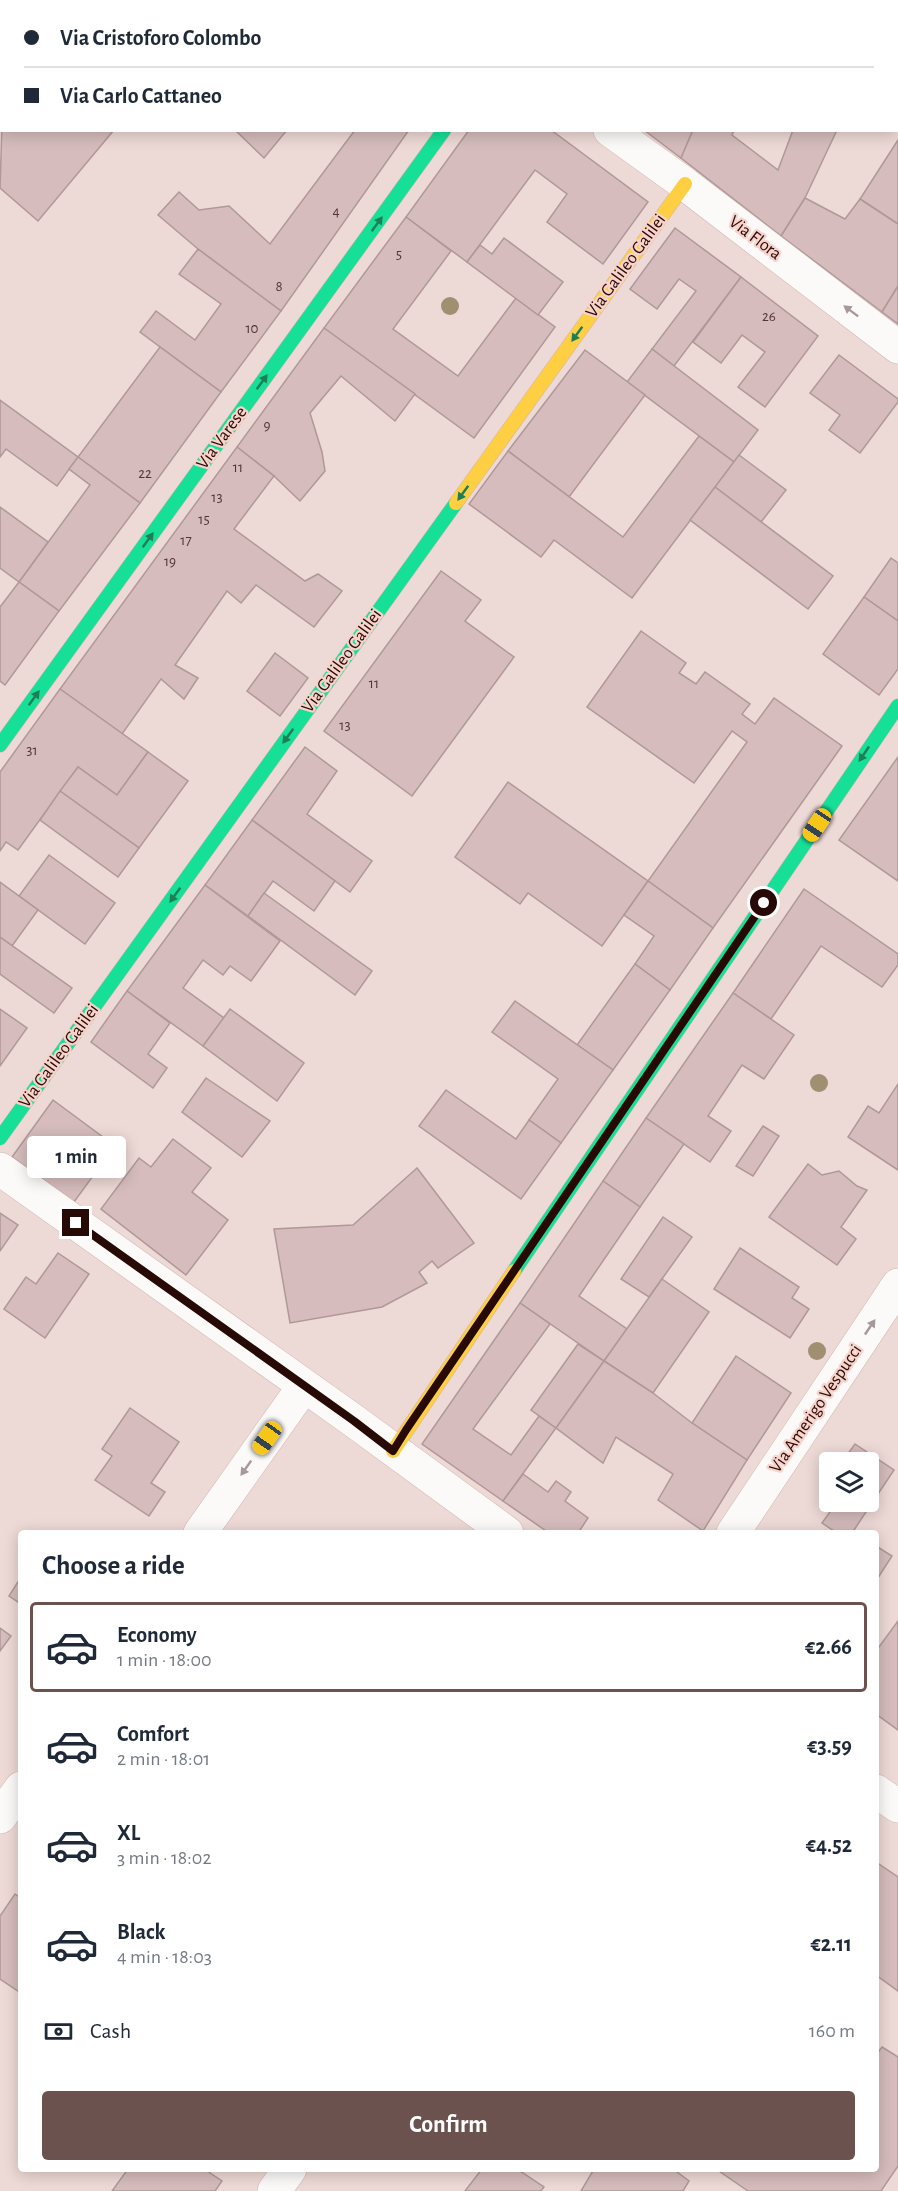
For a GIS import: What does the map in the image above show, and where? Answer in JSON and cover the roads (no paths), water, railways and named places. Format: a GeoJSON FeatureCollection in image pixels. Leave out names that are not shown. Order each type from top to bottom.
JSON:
{"type":"FeatureCollection","features":[{"type":"Feature","properties":{"kind":"street","name":"Via Varese"},"geometry":{"type":"LineString","coordinates":[[0,745],[443,132]]}},
{"type":"Feature","properties":{"kind":"street","name":"Via Flora"},"geometry":{"type":"LineString","coordinates":[[613,132],[898,346]]}},
{"type":"Feature","properties":{"kind":"street","name":"Via Galileo Galilei"},"geometry":{"type":"LineString","coordinates":[[0,1138],[685,184]]}},
{"type":"Feature","properties":{"kind":"street"},"geometry":{"type":"LineString","coordinates":[[393,1451],[898,706]]}},
{"type":"Feature","properties":{"kind":"street"},"geometry":{"type":"LineString","coordinates":[[0,1169],[503,1530]]}},
{"type":"Feature","properties":{"kind":"street","name":"Via Amerigo Vespucci"},"geometry":{"type":"LineString","coordinates":[[736,1530],[898,1285]]}},
{"type":"Feature","properties":{"kind":"street"},"geometry":{"type":"LineString","coordinates":[[202,1530],[304,1386]]}},
{"type":"Feature","properties":{"kind":"street"},"geometry":{"type":"LineString","coordinates":[[0,1817],[18,1792]]}},
{"type":"Feature","properties":{"kind":"street"},"geometry":{"type":"LineString","coordinates":[[879,1793],[898,1806]]}},
{"type":"Feature","properties":{"kind":"street"},"geometry":{"type":"LineString","coordinates":[[274,2191],[288,2172]]}}]}
